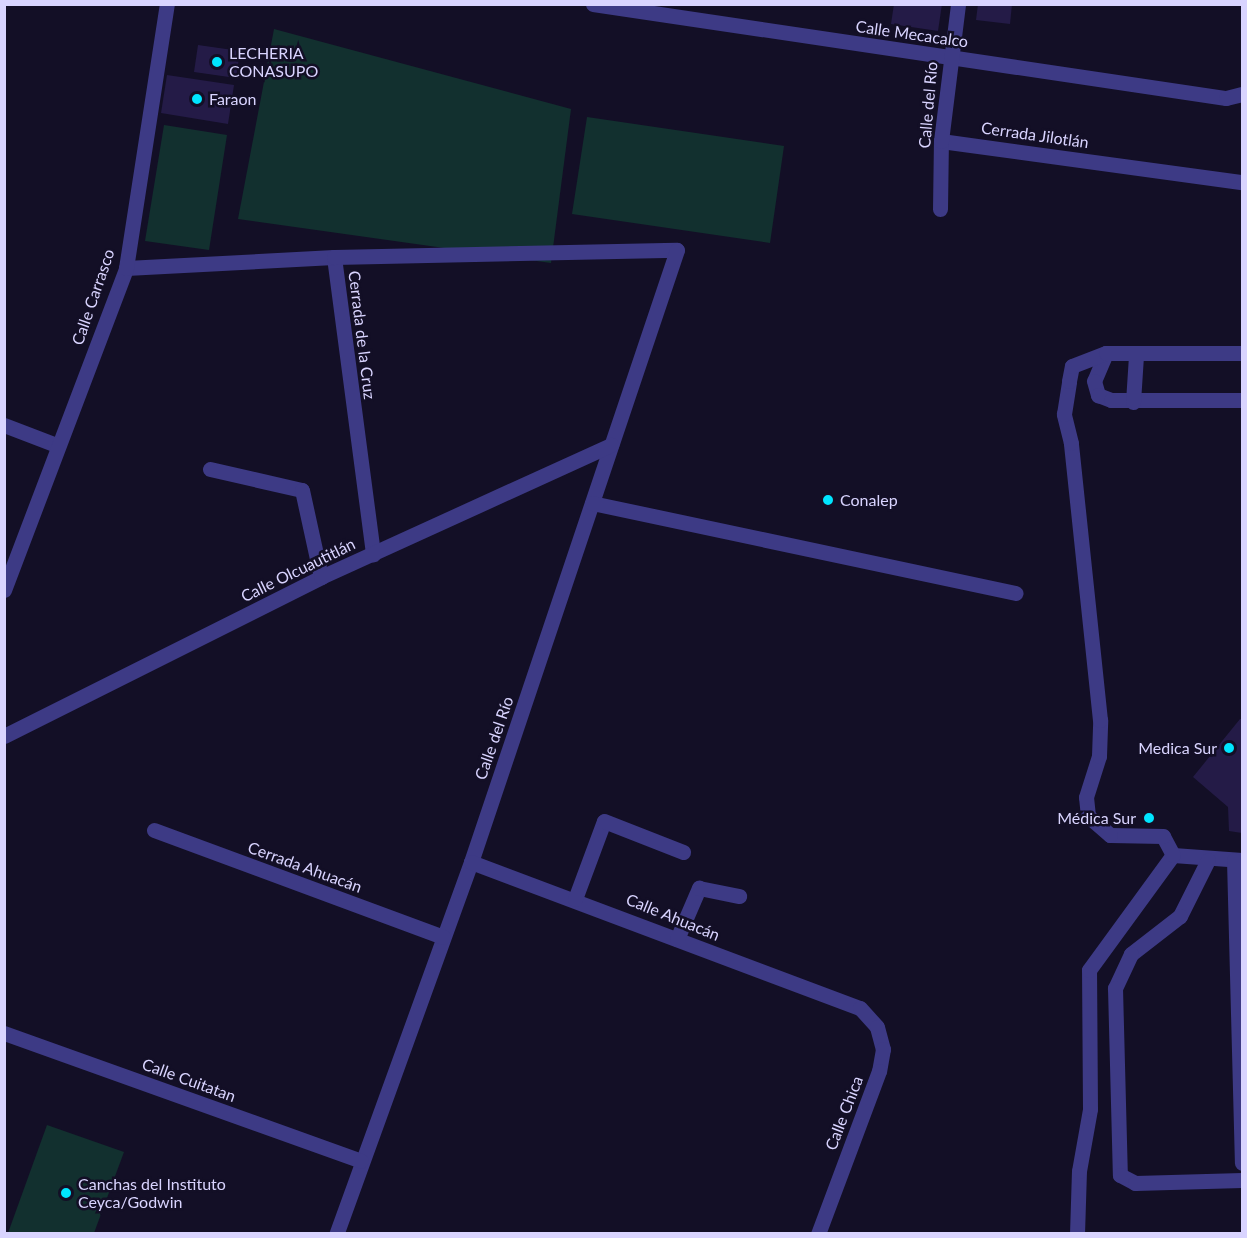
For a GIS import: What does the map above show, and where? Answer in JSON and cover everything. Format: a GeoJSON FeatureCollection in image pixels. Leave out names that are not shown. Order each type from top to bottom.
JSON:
{"type":"FeatureCollection","features":[{"type":"Feature","properties":{"kind":"street","name":"Calle Carrasco"},"geometry":{"type":"LineString","coordinates":[[4,590],[56,445],[126,268],[166,4]]}},
{"type":"Feature","properties":{"kind":"street","name":"Calle Mecacalco"},"geometry":{"type":"LineString","coordinates":[[593,4],[1226,98],[1242,94]]}},
{"type":"Feature","properties":{"kind":"street","name":"Calle del Río"},"geometry":{"type":"LineString","coordinates":[[940,209],[941,141],[958,4]]}},
{"type":"Feature","properties":{"kind":"street","name":"Cerrada Jilotlán"},"geometry":{"type":"LineString","coordinates":[[941,141],[1242,182]]}},
{"type":"Feature","properties":{"kind":"street","name":"Calle del Río"},"geometry":{"type":"LineString","coordinates":[[334,257],[677,250],[471,862],[336,1233]]}},
{"type":"Feature","properties":{"kind":"street","name":"Cerrada de la Cruz"},"geometry":{"type":"LineString","coordinates":[[126,268],[334,257],[373,554]]}},
{"type":"Feature","properties":{"kind":"street"},"geometry":{"type":"LineString","coordinates":[[1106,353],[1094,381],[1098,395],[1133,402],[1242,400]]}},
{"type":"Feature","properties":{"kind":"street"},"geometry":{"type":"LineString","coordinates":[[1173,855],[1163,836],[1110,835],[1093,824],[1086,807],[1099,756],[1100,720],[1071,443],[1064,414],[1072,366],[1106,353],[1242,354]]}},
{"type":"Feature","properties":{"kind":"street"},"geometry":{"type":"LineString","coordinates":[[1133,402],[1136,355]]}},
{"type":"Feature","properties":{"kind":"street"},"geometry":{"type":"LineString","coordinates":[[4,425],[56,445]]}},
{"type":"Feature","properties":{"kind":"street","name":"Calle Olcuautitlán"},"geometry":{"type":"LineString","coordinates":[[4,736],[321,577],[611,445]]}},
{"type":"Feature","properties":{"kind":"street"},"geometry":{"type":"LineString","coordinates":[[210,469],[302,490],[321,577]]}},
{"type":"Feature","properties":{"kind":"street"},"geometry":{"type":"LineString","coordinates":[[592,503],[1016,593]]}},
{"type":"Feature","properties":{"kind":"street"},"geometry":{"type":"LineString","coordinates":[[575,899],[604,821],[684,852]]}},
{"type":"Feature","properties":{"kind":"street","name":"Cerrada Ahuacán"},"geometry":{"type":"LineString","coordinates":[[154,830],[443,938]]}},
{"type":"Feature","properties":{"kind":"street"},"geometry":{"type":"LineString","coordinates":[[1173,855],[1208,860],[1238,860],[1242,1163]]}},
{"type":"Feature","properties":{"kind":"street"},"geometry":{"type":"LineString","coordinates":[[1077,1233],[1079,1171],[1090,1109],[1089,970],[1173,855]]}},
{"type":"Feature","properties":{"kind":"street"},"geometry":{"type":"LineString","coordinates":[[1208,860],[1180,916],[1131,954],[1115,988],[1120,1175],[1134,1183],[1242,1180]]}},
{"type":"Feature","properties":{"kind":"street","name":"Calle Ahuacán"},"geometry":{"type":"LineString","coordinates":[[471,862],[575,899],[860,1008]]}},
{"type":"Feature","properties":{"kind":"street"},"geometry":{"type":"LineString","coordinates":[[677,939],[699,888],[739,896]]}},
{"type":"Feature","properties":{"kind":"street","name":"Calle Chica"},"geometry":{"type":"LineString","coordinates":[[818,1233],[879,1071],[883,1049],[877,1027],[860,1008]]}},
{"type":"Feature","properties":{"kind":"street","name":"Calle Cuitatan"},"geometry":{"type":"LineString","coordinates":[[4,1033],[361,1161]]}},
{"type":"Feature","properties":{"kind":"green space"},"geometry":{"type":"Polygon","coordinates":[[[274,29],[571,109],[551,263],[238,219],[274,29]]]}},
{"type":"Feature","properties":{"kind":"green space"},"geometry":{"type":"Polygon","coordinates":[[[587,117],[784,146],[770,243],[572,214],[587,117]]]}},
{"type":"Feature","properties":{"kind":"green space"},"geometry":{"type":"Polygon","coordinates":[[[164,125],[227,135],[209,250],[145,241],[164,125]]]}},
{"type":"Feature","properties":{"kind":"green space","name":"Canchas del Instituto Ceyca/Godwin"},"geometry":{"type":"Polygon","coordinates":[[[47,1125],[124,1152],[94,1233],[8,1233],[47,1125]]]}},
{"type":"Feature","properties":{"kind":"building"},"geometry":{"type":"Polygon","coordinates":[[[894,4],[942,4],[938,31],[891,24],[894,4]]]}},
{"type":"Feature","properties":{"kind":"building"},"geometry":{"type":"Polygon","coordinates":[[[978,4],[1012,4],[1010,24],[976,20],[978,4]]]}},
{"type":"Feature","properties":{"kind":"building","name":"LECHERIA CONASUPO"},"geometry":{"type":"Polygon","coordinates":[[[198,45],[240,51],[236,78],[194,72],[198,45]]]}},
{"type":"Feature","properties":{"kind":"building","name":"Faraon"},"geometry":{"type":"Polygon","coordinates":[[[167,75],[234,85],[228,124],[161,113],[167,75]]]}},
{"type":"Feature","properties":{"kind":"building","name":"Medica Sur"},"geometry":{"type":"Polygon","coordinates":[[[1242,719],[1242,833],[1229,831],[1228,807],[1193,777],[1242,719]]]}},
{"type":"Feature","properties":{"kind":"place","name":"LECHERIA CONASUPO"},"geometry":{"type":"Point","coordinates":[217,62]}},
{"type":"Feature","properties":{"kind":"place","name":"Faraon"},"geometry":{"type":"Point","coordinates":[197,99]}},
{"type":"Feature","properties":{"kind":"place","name":"Conalep"},"geometry":{"type":"Point","coordinates":[828,500]}},
{"type":"Feature","properties":{"kind":"place","name":"Medica Sur"},"geometry":{"type":"Point","coordinates":[1229,748]}},
{"type":"Feature","properties":{"kind":"place","name":"Médica Sur"},"geometry":{"type":"Point","coordinates":[1149,818]}},
{"type":"Feature","properties":{"kind":"place","name":"Canchas del Instituto Ceyca/Godwin"},"geometry":{"type":"Point","coordinates":[66,1193]}}]}
